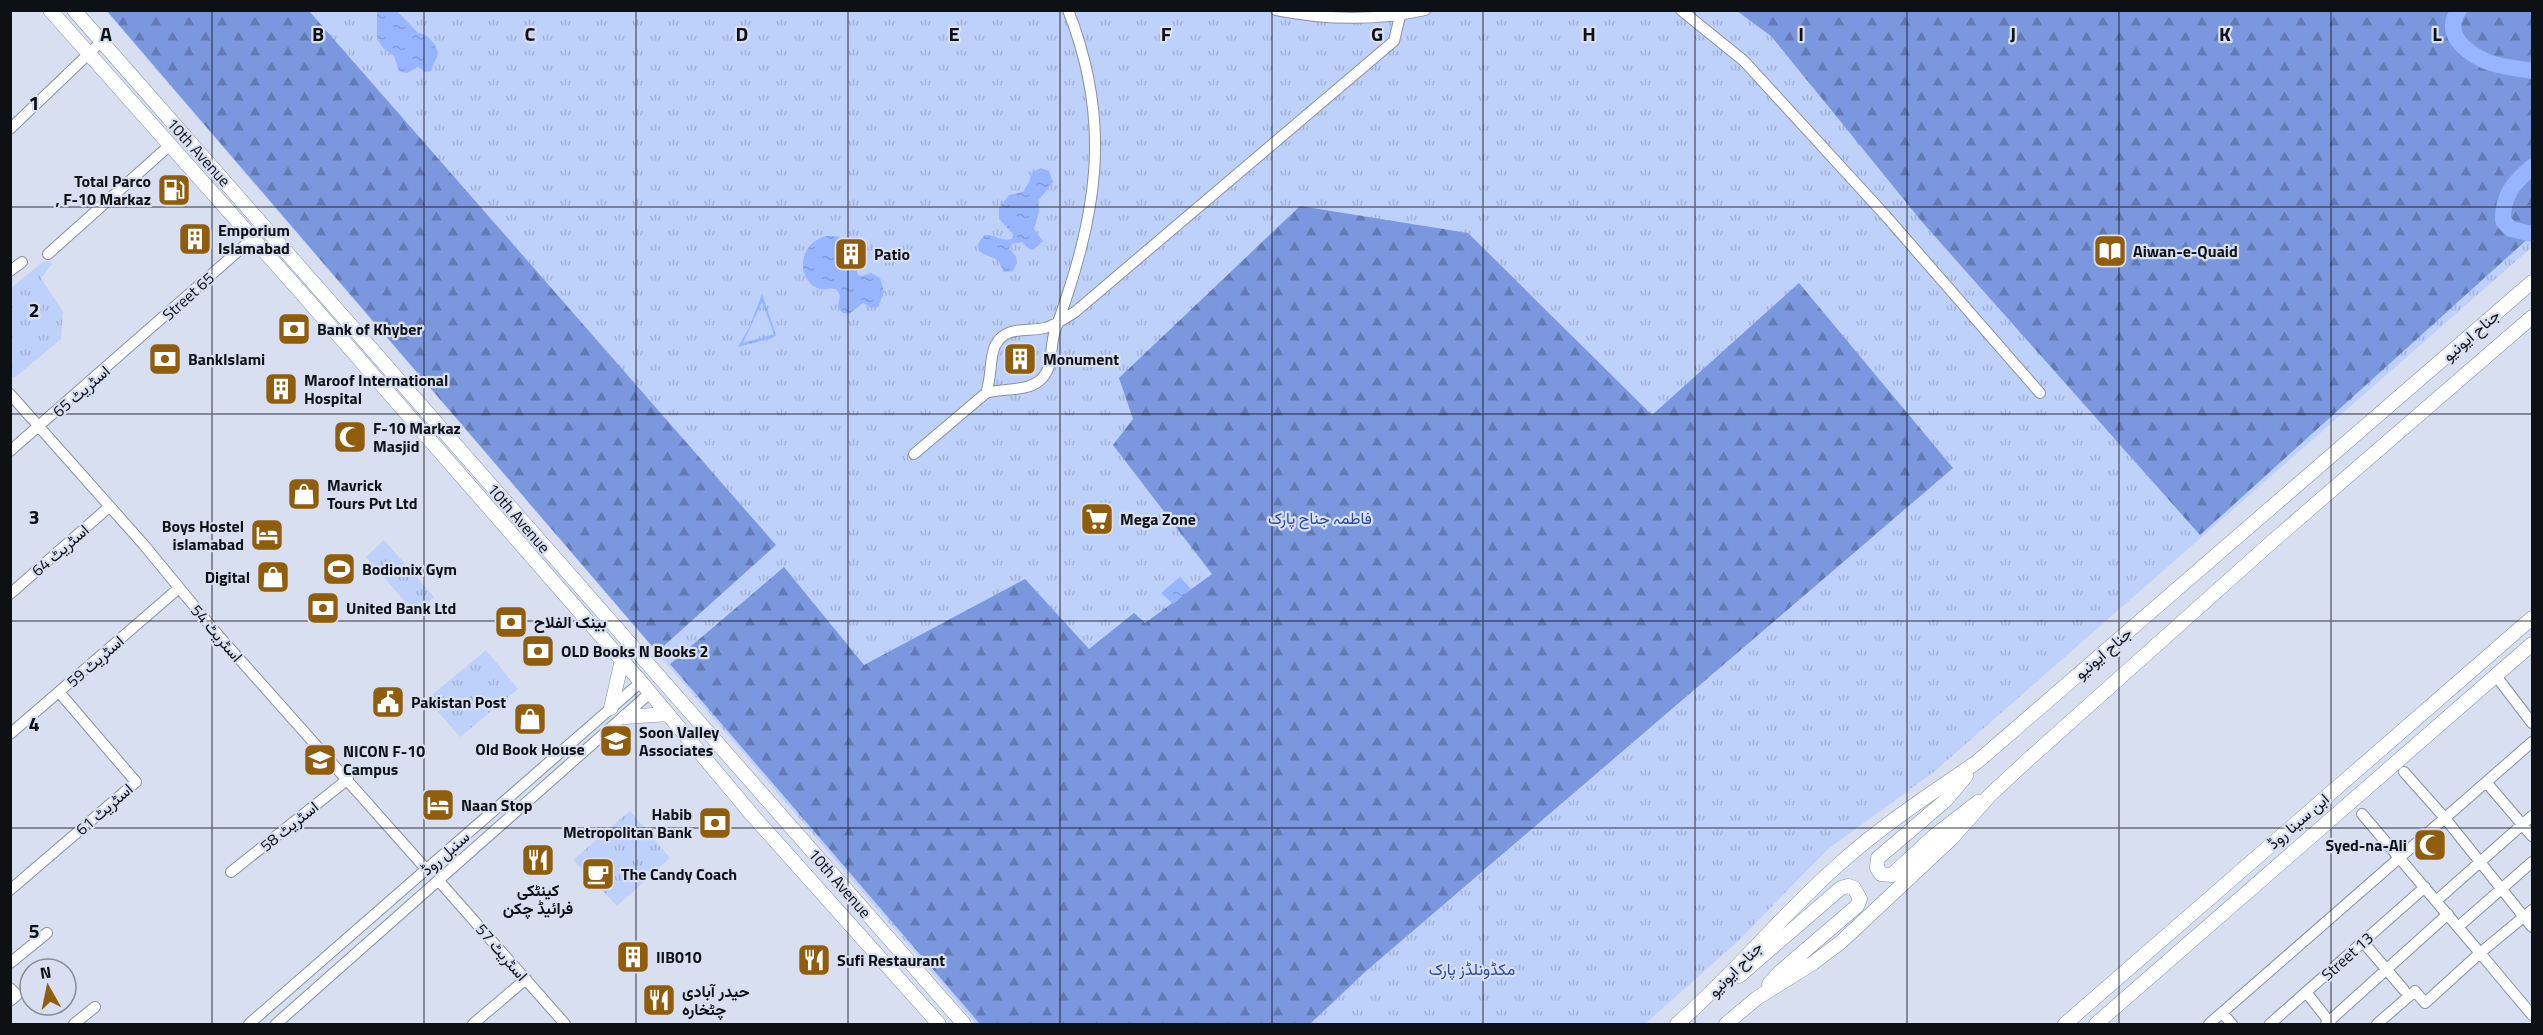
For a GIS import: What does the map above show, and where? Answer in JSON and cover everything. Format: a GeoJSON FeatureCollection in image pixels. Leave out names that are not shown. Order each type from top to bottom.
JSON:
{"type":"FeatureCollection","features":[{"type":"Feature","properties":{"kind":"main road","name":"10th Avenue"},"geometry":{"type":"LineString","coordinates":[[50,10],[622,660],[753,816],[939,1024]]}},
{"type":"Feature","properties":{"kind":"main road","name":"10th Avenue"},"geometry":{"type":"LineString","coordinates":[[74,10],[964,1024]]}},
{"type":"Feature","properties":{"kind":"main road","name":"جناح ایونیو"},"geometry":{"type":"LineString","coordinates":[[1677,1024],[1717,989],[1837,866],[1932,793],[1977,762],[2532,282]]}},
{"type":"Feature","properties":{"kind":"main road","name":"جناح ایونیو"},"geometry":{"type":"LineString","coordinates":[[1726,1024],[1757,998],[1813,963],[1840,942],[1952,838],[1990,795],[2182,621],[2532,317]]}},
{"type":"Feature","properties":{"kind":"main road"},"geometry":{"type":"LineString","coordinates":[[334,332],[346,321]]}},
{"type":"Feature","properties":{"kind":"main road"},"geometry":{"type":"LineString","coordinates":[[520,545],[534,535]]}},
{"type":"Feature","properties":{"kind":"main road","name":"ابن سینا روڈ"},"geometry":{"type":"LineString","coordinates":[[2065,1024],[2532,618]]}},
{"type":"Feature","properties":{"kind":"main road","name":"ابن سینا روڈ"},"geometry":{"type":"LineString","coordinates":[[2096,1024],[2532,644]]}},
{"type":"Feature","properties":{"kind":"main road"},"geometry":{"type":"LineString","coordinates":[[611,708],[622,660]]}},
{"type":"Feature","properties":{"kind":"main road"},"geometry":{"type":"LineString","coordinates":[[625,717],[668,714]]}},
{"type":"Feature","properties":{"kind":"main road"},"geometry":{"type":"LineString","coordinates":[[1977,762],[1946,800],[1878,858],[1877,868],[1881,874],[1892,875],[1967,808],[1990,795]]}},
{"type":"Feature","properties":{"kind":"main road"},"geometry":{"type":"LineString","coordinates":[[1717,989],[1734,981],[1841,888],[1848,886],[1854,888],[1860,899],[1857,906],[1780,972],[1757,998]]}},
{"type":"Feature","properties":{"kind":"street"},"geometry":{"type":"LineString","coordinates":[[914,454],[986,393],[1002,388],[1029,387],[1045,375],[1050,366],[1053,340],[1077,270],[1087,228],[1096,142],[1093,92],[1082,46],[1068,10]]}},
{"type":"Feature","properties":{"kind":"street"},"geometry":{"type":"LineString","coordinates":[[1276,10],[1356,19],[1400,16],[1425,10]]}},
{"type":"Feature","properties":{"kind":"street"},"geometry":{"type":"LineString","coordinates":[[1681,10],[1744,60],[1885,215],[2040,393]]}},
{"type":"Feature","properties":{"kind":"street"},"geometry":{"type":"LineString","coordinates":[[986,393],[991,379],[992,354],[1001,338],[1017,330],[1043,328],[1058,322],[1125,271],[1394,41],[1400,16]]}},
{"type":"Feature","properties":{"kind":"street"},"geometry":{"type":"LineString","coordinates":[[10,129],[101,42]]}},
{"type":"Feature","properties":{"kind":"street"},"geometry":{"type":"LineString","coordinates":[[48,254],[170,145]]}},
{"type":"Feature","properties":{"kind":"street","name":"Street 65"},"geometry":{"type":"LineString","coordinates":[[151,330],[252,239]]}},
{"type":"Feature","properties":{"kind":"street"},"geometry":{"type":"LineString","coordinates":[[10,271],[22,262]]}},
{"type":"Feature","properties":{"kind":"street","name":"اسٹریٹ 65"},"geometry":{"type":"LineString","coordinates":[[10,451],[151,330]]}},
{"type":"Feature","properties":{"kind":"street","name":"اسٹریٹ 54"},"geometry":{"type":"LineString","coordinates":[[10,394],[218,635],[426,869]]}},
{"type":"Feature","properties":{"kind":"street","name":"اسٹریٹ 64"},"geometry":{"type":"LineString","coordinates":[[10,594],[109,507]]}},
{"type":"Feature","properties":{"kind":"street","name":"اسٹریٹ 59"},"geometry":{"type":"LineString","coordinates":[[10,734],[179,588]]}},
{"type":"Feature","properties":{"kind":"street"},"geometry":{"type":"LineString","coordinates":[[2496,676],[2532,723]]}},
{"type":"Feature","properties":{"kind":"street","name":"سنبل روڈ"},"geometry":{"type":"LineString","coordinates":[[249,1024],[641,682]]}},
{"type":"Feature","properties":{"kind":"street","name":"اسٹریٹ 61"},"geometry":{"type":"LineString","coordinates":[[10,890],[136,782],[59,692]]}},
{"type":"Feature","properties":{"kind":"street","name":"سنبل روڈ"},"geometry":{"type":"LineString","coordinates":[[276,1024],[650,693]]}},
{"type":"Feature","properties":{"kind":"street"},"geometry":{"type":"LineString","coordinates":[[2209,1024],[2532,741]]}},
{"type":"Feature","properties":{"kind":"street"},"geometry":{"type":"LineString","coordinates":[[2404,772],[2502,889],[2529,914],[2532,927]]}},
{"type":"Feature","properties":{"kind":"street","name":"اسٹریٹ 58"},"geometry":{"type":"LineString","coordinates":[[231,872],[348,779]]}},
{"type":"Feature","properties":{"kind":"street"},"geometry":{"type":"LineString","coordinates":[[2486,782],[2532,836]]}},
{"type":"Feature","properties":{"kind":"street"},"geometry":{"type":"LineString","coordinates":[[2362,814],[2532,1015]]}},
{"type":"Feature","properties":{"kind":"street"},"geometry":{"type":"LineString","coordinates":[[2436,901],[2532,816]]}},
{"type":"Feature","properties":{"kind":"street"},"geometry":{"type":"LineString","coordinates":[[2458,927],[2532,862]]}},
{"type":"Feature","properties":{"kind":"street","name":"اسٹریٹ 57"},"geometry":{"type":"LineString","coordinates":[[439,881],[565,1024]]}},
{"type":"Feature","properties":{"kind":"street","name":"Street 13"},"geometry":{"type":"LineString","coordinates":[[2270,1024],[2425,887]]}},
{"type":"Feature","properties":{"kind":"street"},"geometry":{"type":"LineString","coordinates":[[2377,1024],[2415,991],[2425,1003],[2480,953],[2529,914]]}},
{"type":"Feature","properties":{"kind":"street"},"geometry":{"type":"LineString","coordinates":[[2306,992],[2329,1023],[2448,915]]}},
{"type":"Feature","properties":{"kind":"street"},"geometry":{"type":"LineString","coordinates":[[10,963],[47,933]]}},
{"type":"Feature","properties":{"kind":"street"},"geometry":{"type":"LineString","coordinates":[[2363,942],[2404,990]]}},
{"type":"Feature","properties":{"kind":"street"},"geometry":{"type":"LineString","coordinates":[[473,1024],[526,980]]}},
{"type":"Feature","properties":{"kind":"street"},"geometry":{"type":"LineString","coordinates":[[10,988],[16,996],[10,1001]]}},
{"type":"Feature","properties":{"kind":"street"},"geometry":{"type":"LineString","coordinates":[[74,1024],[95,1007]]}},
{"type":"Feature","properties":{"kind":"street"},"geometry":{"type":"LineString","coordinates":[[2222,1013],[2232,1024]]}},
{"type":"Feature","properties":{"kind":"green space","name":"فاطمہ جناح پارک"},"geometry":{"type":"Polygon","coordinates":[[[106,11],[2532,11],[2532,247],[1935,771],[1828,849],[1738,941],[1645,1024],[976,1024],[106,11]]]}},
{"type":"Feature","properties":{"kind":"green space"},"geometry":{"type":"Polygon","coordinates":[[[107,11],[309,11],[776,545],[657,652],[107,11]]]}},
{"type":"Feature","properties":{"kind":"green space"},"geometry":{"type":"Polygon","coordinates":[[[1737,11],[2532,11],[2532,235],[2200,535],[1923,223],[1771,36],[1737,11]]]}},
{"type":"Feature","properties":{"kind":"green space"},"geometry":{"type":"Polygon","coordinates":[[[1300,206],[1468,233],[1652,415],[1799,283],[1953,468],[1365,972],[1310,1024],[980,1024],[670,664],[784,567],[864,665],[1025,579],[1089,649],[1134,613],[1145,623],[1212,574],[1113,445],[1133,419],[1119,378],[1300,206]]]}},
{"type":"Feature","properties":{"kind":"green space"},"geometry":{"type":"Polygon","coordinates":[[[49,261],[52,264],[41,278],[63,312],[61,339],[14,378],[10,374],[11,288],[43,262],[49,261]]]}},
{"type":"Feature","properties":{"kind":"green space"},"geometry":{"type":"Polygon","coordinates":[[[384,540],[434,597],[416,614],[366,557],[384,540]]]}},
{"type":"Feature","properties":{"kind":"green space"},"geometry":{"type":"Polygon","coordinates":[[[486,650],[518,689],[460,737],[427,699],[486,650]]]}},
{"type":"Feature","properties":{"kind":"green space"},"geometry":{"type":"Polygon","coordinates":[[[630,811],[670,858],[617,906],[573,860],[630,811]]]}},
{"type":"Feature","properties":{"kind":"water"},"geometry":{"type":"Polygon","coordinates":[[[377,11],[397,11],[418,33],[431,40],[438,54],[431,71],[425,72],[418,67],[407,73],[399,71],[394,56],[383,48],[377,39],[377,11]]]}},
{"type":"Feature","properties":{"kind":"water"},"geometry":{"type":"Polygon","coordinates":[[[1041,168],[1049,171],[1053,182],[1038,201],[1039,212],[1034,229],[1043,241],[1033,250],[1022,242],[1012,244],[1009,249],[1016,256],[1017,263],[1013,271],[1004,272],[998,260],[981,252],[978,246],[985,235],[1005,240],[1012,239],[1013,234],[999,219],[999,208],[1009,195],[1023,192],[1032,172],[1041,168]]]}},
{"type":"Feature","properties":{"kind":"water"},"geometry":{"type":"Polygon","coordinates":[[[827,236],[842,239],[847,259],[861,264],[857,270],[858,275],[871,273],[880,278],[884,292],[878,307],[871,308],[863,303],[849,314],[843,313],[838,307],[840,295],[836,289],[819,289],[810,283],[805,276],[803,260],[811,245],[827,236]]]}},
{"type":"Feature","properties":{"kind":"water"},"geometry":{"type":"Polygon","coordinates":[[[762,294],[776,335],[738,347],[749,328],[762,294]],[[762,302],[743,343],[774,334],[762,302]]]}},
{"type":"Feature","properties":{"kind":"water"},"geometry":{"type":"Polygon","coordinates":[[[1180,577],[1191,589],[1173,604],[1161,593],[1180,577]]]}},
{"type":"Feature","properties":{"kind":"waterway"},"geometry":{"type":"LineString","coordinates":[[2459,10],[2453,27],[2454,34],[2464,47],[2490,63],[2532,71]]}},
{"type":"Feature","properties":{"kind":"waterway"},"geometry":{"type":"LineString","coordinates":[[2532,167],[2510,190],[2503,212],[2503,221],[2511,229],[2532,234]]}},
{"type":"Feature","properties":{"kind":"place","name":"Total Parco , F-10 Markaz"},"geometry":{"type":"Point","coordinates":[174,190]}},
{"type":"Feature","properties":{"kind":"place","name":"Emporium Islamabad"},"geometry":{"type":"Point","coordinates":[195,239]}},
{"type":"Feature","properties":{"kind":"place","name":"Aiwan-e-Quaid"},"geometry":{"type":"Point","coordinates":[2110,251]}},
{"type":"Feature","properties":{"kind":"place","name":"Patio"},"geometry":{"type":"Point","coordinates":[851,254]}},
{"type":"Feature","properties":{"kind":"place","name":"Bank of Khyber"},"geometry":{"type":"Point","coordinates":[294,329]}},
{"type":"Feature","properties":{"kind":"place","name":"BankIslami"},"geometry":{"type":"Point","coordinates":[165,359]}},
{"type":"Feature","properties":{"kind":"place","name":"Monument"},"geometry":{"type":"Point","coordinates":[1020,359]}},
{"type":"Feature","properties":{"kind":"place","name":"Maroof International Hospital"},"geometry":{"type":"Point","coordinates":[281,389]}},
{"type":"Feature","properties":{"kind":"place","name":"F-10 Markaz Masjid"},"geometry":{"type":"Point","coordinates":[350,437]}},
{"type":"Feature","properties":{"kind":"place","name":"Mavrick Tours Pvt Ltd"},"geometry":{"type":"Point","coordinates":[304,494]}},
{"type":"Feature","properties":{"kind":"place","name":"Mega Zone"},"geometry":{"type":"Point","coordinates":[1097,519]}},
{"type":"Feature","properties":{"kind":"place","name":"Boys Hostel islamabad"},"geometry":{"type":"Point","coordinates":[267,535]}},
{"type":"Feature","properties":{"kind":"place","name":"Bodionix Gym"},"geometry":{"type":"Point","coordinates":[339,569]}},
{"type":"Feature","properties":{"kind":"place","name":"Digital"},"geometry":{"type":"Point","coordinates":[273,577]}},
{"type":"Feature","properties":{"kind":"place","name":"United Bank Ltd"},"geometry":{"type":"Point","coordinates":[323,608]}},
{"type":"Feature","properties":{"kind":"place","name":"بینک الفلاح"},"geometry":{"type":"Point","coordinates":[511,622]}},
{"type":"Feature","properties":{"kind":"place","name":"OLD Books N Books 2"},"geometry":{"type":"Point","coordinates":[538,651]}},
{"type":"Feature","properties":{"kind":"place","name":"Pakistan Post"},"geometry":{"type":"Point","coordinates":[388,702]}},
{"type":"Feature","properties":{"kind":"place","name":"Old Book House"},"geometry":{"type":"Point","coordinates":[530,719]}},
{"type":"Feature","properties":{"kind":"place","name":"Soon Valley Associates"},"geometry":{"type":"Point","coordinates":[616,741]}},
{"type":"Feature","properties":{"kind":"place","name":"NICON F-10 Campus"},"geometry":{"type":"Point","coordinates":[320,760]}},
{"type":"Feature","properties":{"kind":"place","name":"Naan Stop"},"geometry":{"type":"Point","coordinates":[438,805]}},
{"type":"Feature","properties":{"kind":"place","name":"Habib Metropolitan Bank"},"geometry":{"type":"Point","coordinates":[715,823]}},
{"type":"Feature","properties":{"kind":"place","name":"Syed-na-Ali"},"geometry":{"type":"Point","coordinates":[2430,845]}},
{"type":"Feature","properties":{"kind":"place","name":"کینٹکی فرائیڈ چکن"},"geometry":{"type":"Point","coordinates":[538,860]}},
{"type":"Feature","properties":{"kind":"place","name":"The Candy Coach"},"geometry":{"type":"Point","coordinates":[598,874]}},
{"type":"Feature","properties":{"kind":"place","name":"IIB010"},"geometry":{"type":"Point","coordinates":[633,957]}},
{"type":"Feature","properties":{"kind":"place","name":"Sufi Restaurant"},"geometry":{"type":"Point","coordinates":[814,960]}},
{"type":"Feature","properties":{"kind":"place","name":"حیدر آبادی چٹخارہ"},"geometry":{"type":"Point","coordinates":[659,1000]}},
{"type":"Feature","properties":{"kind":"park label","name":"مکڈونلڈز پارک"},"geometry":{"type":"Point","coordinates":[1472,969]}}]}
